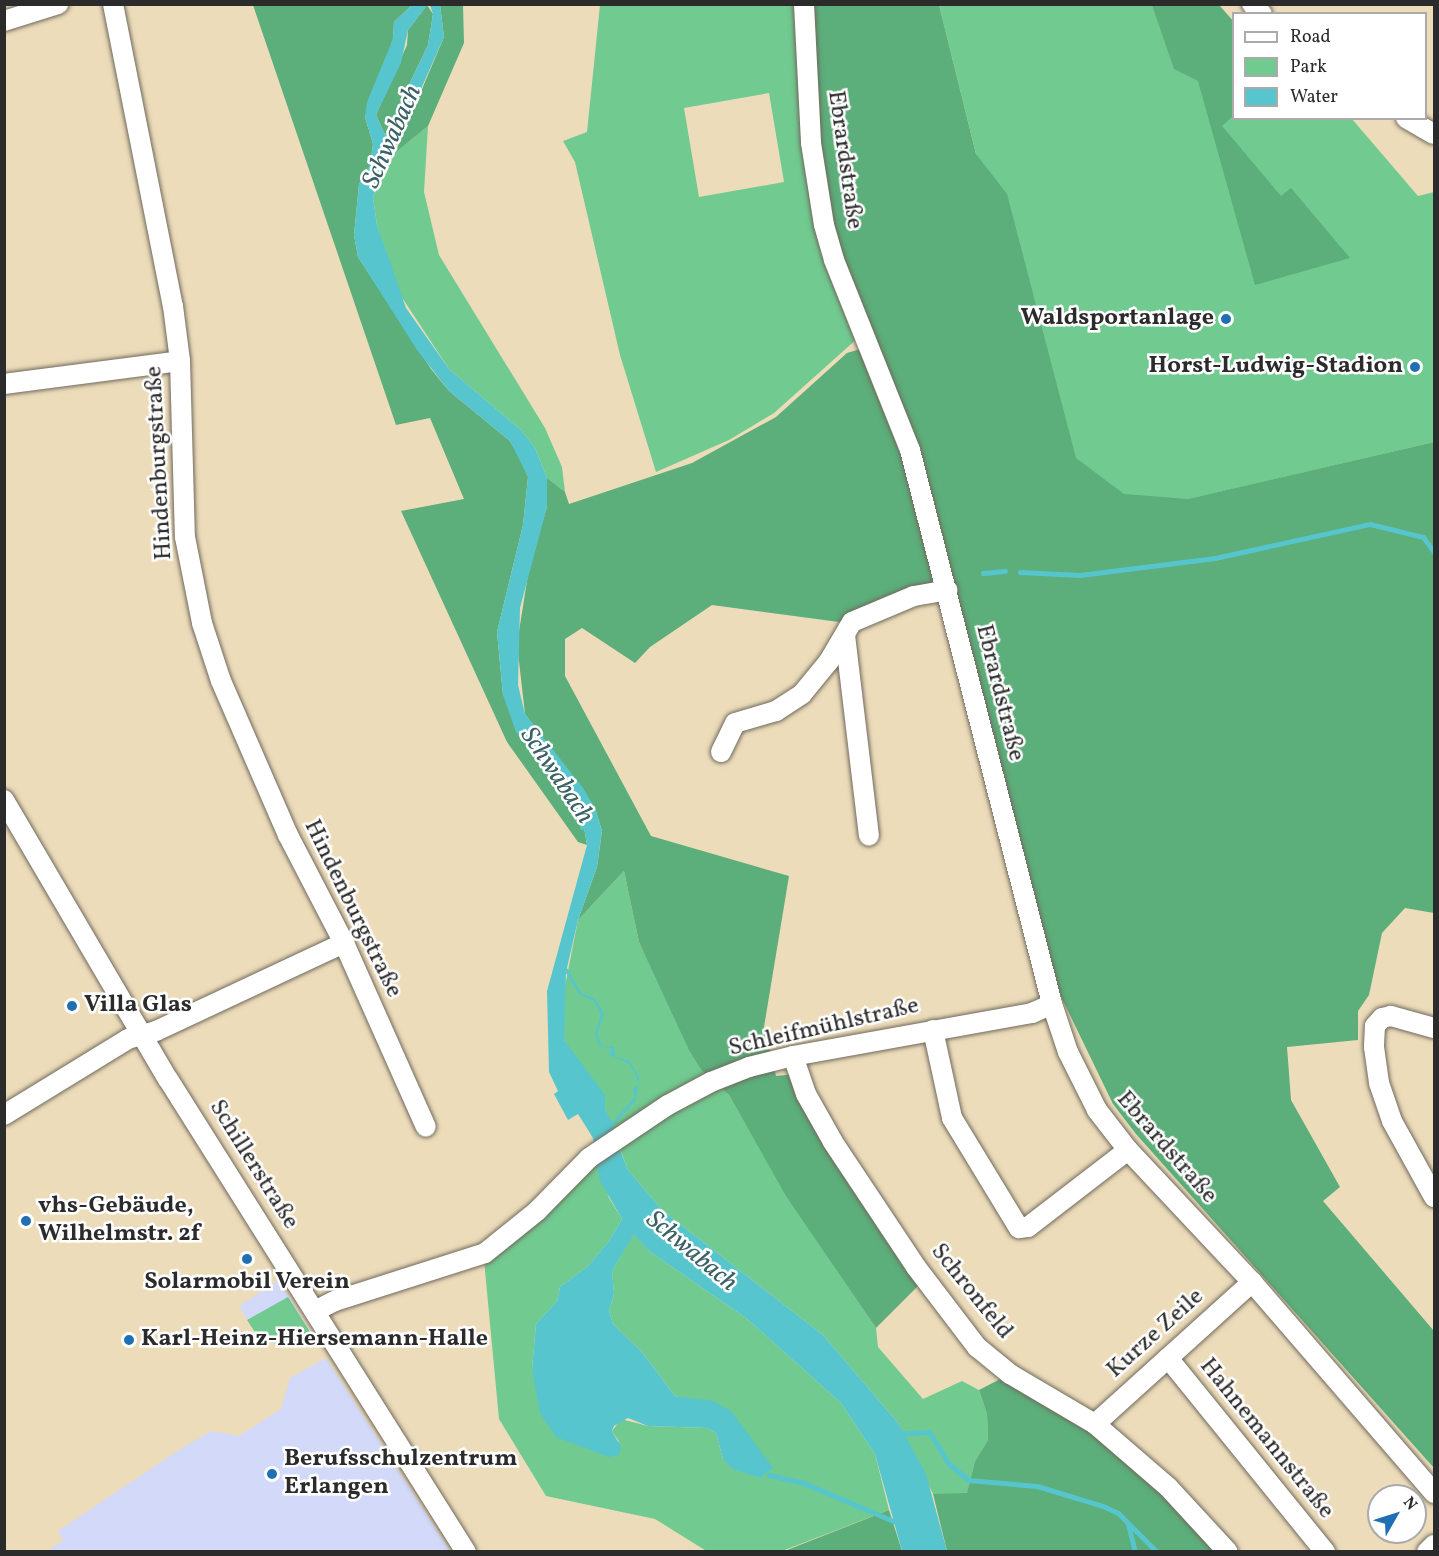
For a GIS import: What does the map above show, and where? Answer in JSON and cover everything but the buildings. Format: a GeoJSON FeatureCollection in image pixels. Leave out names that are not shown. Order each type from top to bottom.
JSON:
{"type":"FeatureCollection","features":[{"type":"Feature","properties":{"kind":"street"},"geometry":{"type":"LineString","coordinates":[[4,21],[58,4]]}},
{"type":"Feature","properties":{"kind":"street","name":"Hindenburgstraße"},"geometry":{"type":"LineString","coordinates":[[113,4],[173,306],[180,360],[185,537],[202,623],[222,681],[288,835],[344,943],[426,1127]]}},
{"type":"Feature","properties":{"kind":"street","name":"Ebrardstraße"},"geometry":{"type":"LineString","coordinates":[[804,4],[811,143],[824,225],[834,260],[910,450],[1052,1004],[1068,1052],[1097,1110],[1128,1150],[1252,1282],[1434,1493]]}},
{"type":"Feature","properties":{"kind":"street"},"geometry":{"type":"LineString","coordinates":[[1410,120],[1434,134]]}},
{"type":"Feature","properties":{"kind":"street"},"geometry":{"type":"LineString","coordinates":[[4,384],[180,360]]}},
{"type":"Feature","properties":{"kind":"street"},"geometry":{"type":"LineString","coordinates":[[721,752],[735,723],[776,711],[802,694],[852,622],[914,596],[947,590]]}},
{"type":"Feature","properties":{"kind":"street"},"geometry":{"type":"LineString","coordinates":[[845,635],[869,837]]}},
{"type":"Feature","properties":{"kind":"street","name":"Schillerstraße"},"geometry":{"type":"LineString","coordinates":[[4,800],[143,1035],[466,1551]]}},
{"type":"Feature","properties":{"kind":"street"},"geometry":{"type":"LineString","coordinates":[[4,1115],[128,1039],[143,1035],[344,943]]}},
{"type":"Feature","properties":{"kind":"street","name":"Schleifmühlstraße"},"geometry":{"type":"LineString","coordinates":[[315,1311],[334,1301],[485,1253],[537,1211],[589,1158],[621,1135],[711,1082],[749,1067],[793,1056],[1032,1013],[1052,1004]]}},
{"type":"Feature","properties":{"kind":"street"},"geometry":{"type":"LineString","coordinates":[[1434,1028],[1391,1016],[1382,1018],[1375,1026],[1374,1037],[1378,1083],[1392,1121],[1434,1197]]}},
{"type":"Feature","properties":{"kind":"street"},"geometry":{"type":"LineString","coordinates":[[933,1030],[952,1118],[1019,1228],[1028,1227],[1128,1150]]}},
{"type":"Feature","properties":{"kind":"street","name":"Schronfeld"},"geometry":{"type":"LineString","coordinates":[[793,1056],[806,1094],[833,1142],[916,1267],[977,1347],[1010,1374],[1095,1424],[1168,1487],[1228,1551]]}},
{"type":"Feature","properties":{"kind":"street","name":"Kurze Zeile"},"geometry":{"type":"LineString","coordinates":[[1095,1424],[1252,1282]]}},
{"type":"Feature","properties":{"kind":"street","name":"Hahnemannstraße"},"geometry":{"type":"LineString","coordinates":[[1168,1358],[1325,1551]]}},
{"type":"Feature","properties":{"kind":"street"},"geometry":{"type":"LineString","coordinates":[[1427,1551],[1434,1545]]}},
{"type":"Feature","properties":{"kind":"shaded area"},"geometry":{"type":"Polygon","coordinates":[[[279,1280],[310,1332],[288,1346],[260,1340],[239,1306],[279,1280]]]}},
{"type":"Feature","properties":{"kind":"shaded area","name":"Berufsschulzentrum Erlangen"},"geometry":{"type":"Polygon","coordinates":[[[326,1358],[450,1551],[48,1551],[63,1540],[58,1531],[179,1450],[211,1431],[239,1436],[281,1409],[290,1378],[326,1358]]]}},
{"type":"Feature","properties":{"kind":"green space"},"geometry":{"type":"Polygon","coordinates":[[[253,5],[412,5],[394,22],[393,39],[365,117],[373,144],[370,165],[359,184],[354,235],[358,257],[431,369],[449,391],[510,441],[528,477],[523,525],[497,632],[503,695],[582,815],[587,845],[578,842],[507,742],[401,511],[464,499],[430,418],[396,425],[253,5]]]}},
{"type":"Feature","properties":{"kind":"green space"},"geometry":{"type":"Polygon","coordinates":[[[427,5],[433,14],[428,45],[385,135],[376,115],[407,45],[408,30],[427,5]]]}},
{"type":"Feature","properties":{"kind":"green space"},"geometry":{"type":"Polygon","coordinates":[[[440,5],[463,5],[464,43],[428,126],[395,153],[444,37],[440,5]]]}},
{"type":"Feature","properties":{"kind":"green space"},"geometry":{"type":"Polygon","coordinates":[[[600,5],[798,5],[859,337],[774,413],[729,440],[656,472],[620,355],[575,162],[563,141],[587,132],[600,5]],[[769,93],[684,108],[699,197],[784,182],[769,93]]]}},
{"type":"Feature","properties":{"kind":"green space"},"geometry":{"type":"Polygon","coordinates":[[[812,5],[939,5],[976,154],[1007,194],[1076,458],[1124,494],[1188,499],[1434,442],[1434,913],[1405,908],[1382,933],[1369,995],[1358,1011],[1358,1040],[1287,1047],[1291,1100],[1340,1187],[1323,1201],[1434,1331],[1434,1468],[1136,1134],[1113,1104],[1054,982],[930,491],[837,242],[822,179],[812,5]]]}},
{"type":"Feature","properties":{"kind":"green space","name":"Waldsportanlage"},"geometry":{"type":"Polygon","coordinates":[[[939,5],[1219,5],[1232,20],[1232,120],[1353,120],[1418,196],[1434,192],[1434,442],[1069,527],[939,5]]]}},
{"type":"Feature","properties":{"kind":"green space"},"geometry":{"type":"Polygon","coordinates":[[[1152,5],[1219,5],[1232,20],[1232,117],[1222,126],[1281,196],[1291,188],[1350,258],[1255,285],[1198,81],[1174,69],[1152,5]]]}},
{"type":"Feature","properties":{"kind":"green space"},"geometry":{"type":"Polygon","coordinates":[[[428,126],[424,192],[439,255],[545,428],[562,467],[565,492],[547,478],[535,448],[521,430],[449,369],[397,290],[377,225],[373,197],[395,153],[428,126]]]}},
{"type":"Feature","properties":{"kind":"green space"},"geometry":{"type":"Polygon","coordinates":[[[857,350],[864,351],[888,409],[939,582],[839,622],[712,605],[650,647],[635,663],[582,628],[565,639],[565,676],[651,836],[789,876],[764,1027],[776,1076],[795,1074],[921,1283],[876,1328],[786,1196],[729,1095],[702,1071],[689,1050],[639,942],[624,871],[578,920],[597,867],[602,831],[595,808],[525,714],[517,644],[530,562],[547,507],[547,478],[565,492],[569,504],[692,463],[776,417],[847,353],[857,350]]]}},
{"type":"Feature","properties":{"kind":"green space"},"geometry":{"type":"Polygon","coordinates":[[[624,871],[639,942],[702,1071],[729,1095],[787,1196],[876,1328],[878,1347],[923,1399],[962,1381],[979,1390],[987,1414],[988,1440],[975,1461],[967,1494],[933,1494],[898,1423],[823,1335],[662,1210],[628,1170],[605,1109],[564,1040],[563,996],[578,920],[624,871]]]}},
{"type":"Feature","properties":{"kind":"green space"},"geometry":{"type":"Polygon","coordinates":[[[593,1153],[609,1198],[622,1219],[609,1241],[588,1266],[560,1287],[557,1301],[536,1324],[532,1369],[620,1443],[612,1431],[621,1419],[648,1426],[708,1428],[716,1433],[723,1459],[760,1478],[685,1398],[675,1396],[642,1352],[613,1324],[609,1311],[614,1294],[612,1271],[634,1233],[649,1251],[746,1318],[841,1403],[875,1454],[889,1510],[782,1551],[708,1552],[655,1519],[546,1496],[499,1419],[484,1260],[593,1153]]]}},
{"type":"Feature","properties":{"kind":"green space"},"geometry":{"type":"Polygon","coordinates":[[[288,1297],[310,1332],[288,1346],[260,1340],[247,1320],[288,1297]]]}},
{"type":"Feature","properties":{"kind":"green space"},"geometry":{"type":"Polygon","coordinates":[[[1010,1374],[1095,1424],[1224,1551],[947,1551],[933,1494],[967,1493],[975,1461],[988,1440],[987,1414],[979,1390],[1010,1374]]]}},
{"type":"Feature","properties":{"kind":"green space"},"geometry":{"type":"Polygon","coordinates":[[[889,1510],[902,1551],[782,1552],[889,1510]]]}},
{"type":"Feature","properties":{"kind":"water","name":"Schwabach"},"geometry":{"type":"Polygon","coordinates":[[[412,5],[427,5],[408,30],[401,63],[376,115],[385,135],[428,45],[433,14],[430,5],[440,5],[444,37],[373,197],[377,225],[406,308],[449,369],[521,430],[535,448],[547,478],[547,507],[520,608],[518,685],[525,714],[583,788],[595,808],[602,831],[597,867],[578,920],[567,968],[581,993],[594,998],[604,1013],[597,1035],[602,1046],[614,1046],[615,1057],[630,1061],[639,1078],[638,1083],[630,1064],[609,1055],[612,1048],[599,1046],[595,1034],[601,1014],[594,1001],[579,994],[566,973],[564,1040],[605,1095],[605,1109],[612,1123],[635,1097],[633,1088],[638,1086],[636,1100],[613,1126],[615,1137],[628,1170],[662,1210],[823,1335],[898,1423],[926,1474],[947,1551],[902,1551],[875,1454],[841,1403],[746,1318],[649,1251],[634,1234],[612,1271],[614,1294],[609,1311],[613,1324],[642,1352],[675,1396],[713,1401],[731,1411],[773,1468],[760,1478],[733,1469],[723,1459],[716,1433],[708,1428],[648,1426],[628,1418],[614,1426],[612,1431],[621,1447],[619,1455],[609,1457],[556,1437],[540,1413],[532,1369],[536,1324],[557,1301],[560,1287],[588,1266],[609,1241],[622,1219],[600,1181],[593,1138],[578,1114],[568,1120],[554,1094],[558,1091],[549,1072],[547,991],[587,845],[582,815],[516,732],[503,695],[497,632],[523,525],[528,477],[510,441],[449,391],[417,350],[358,257],[354,235],[359,184],[370,165],[373,144],[365,117],[367,102],[393,39],[394,22],[412,5]]]}},
{"type":"Feature","properties":{"kind":"waterway"},"geometry":{"type":"LineString","coordinates":[[1020,572],[1080,575],[1215,558],[1370,524],[1423,537],[1434,552]]}},
{"type":"Feature","properties":{"kind":"waterway"},"geometry":{"type":"LineString","coordinates":[[983,573],[1005,571]]}},
{"type":"Feature","properties":{"kind":"waterway","name":"Schwabach"},"geometry":{"type":"LineString","coordinates":[[582,827],[586,825]]}},
{"type":"Feature","properties":{"kind":"waterway"},"geometry":{"type":"LineString","coordinates":[[898,1434],[929,1432],[948,1463],[968,1480],[1037,1486],[1103,1506],[1118,1513],[1157,1552]]}},
{"type":"Feature","properties":{"kind":"waterway"},"geometry":{"type":"LineString","coordinates":[[769,1475],[804,1483],[898,1523]]}},
{"type":"Feature","properties":{"kind":"waterway"},"geometry":{"type":"LineString","coordinates":[[1128,1524],[1135,1552]]}},
{"type":"Feature","properties":{"kind":"place","name":"Waldsportanlage"},"geometry":{"type":"Point","coordinates":[1226,319]}},
{"type":"Feature","properties":{"kind":"place","name":"Horst-Ludwig-Stadion"},"geometry":{"type":"Point","coordinates":[1415,367]}},
{"type":"Feature","properties":{"kind":"place","name":"Villa Glas"},"geometry":{"type":"Point","coordinates":[72,1006]}},
{"type":"Feature","properties":{"kind":"place","name":"vhs-Gebäude, Wilhelmstr. 2f"},"geometry":{"type":"Point","coordinates":[26,1221]}},
{"type":"Feature","properties":{"kind":"place","name":"Solarmobil Verein"},"geometry":{"type":"Point","coordinates":[247,1259]}},
{"type":"Feature","properties":{"kind":"place","name":"Karl-Heinz-Hiersemann-Halle"},"geometry":{"type":"Point","coordinates":[129,1340]}},
{"type":"Feature","properties":{"kind":"place","name":"Berufsschulzentrum Erlangen"},"geometry":{"type":"Point","coordinates":[272,1474]}}]}
